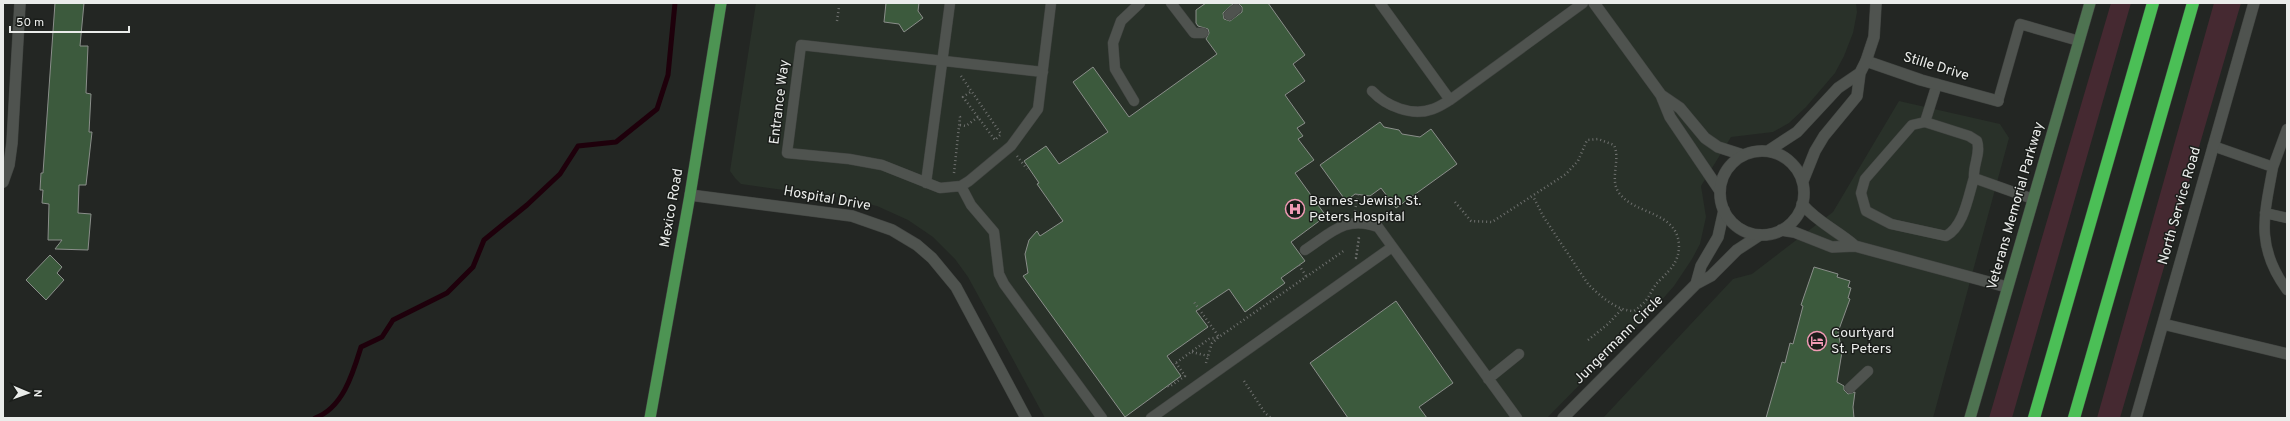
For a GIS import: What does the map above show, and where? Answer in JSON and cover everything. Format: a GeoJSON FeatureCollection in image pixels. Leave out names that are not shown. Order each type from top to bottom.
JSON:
{"type":"FeatureCollection","features":[{"type":"Feature","properties":{"kind":"highway"},"geometry":{"type":"LineString","coordinates":[[2034,418],[2153,3]]}},
{"type":"Feature","properties":{"kind":"highway"},"geometry":{"type":"LineString","coordinates":[[2074,418],[2193,3]]}},
{"type":"Feature","properties":{"kind":"main road","name":"Mexico Road"},"geometry":{"type":"LineString","coordinates":[[650,418],[690,195],[721,3]]}},
{"type":"Feature","properties":{"kind":"main road","name":"Veterans Memorial Parkway"},"geometry":{"type":"LineString","coordinates":[[1970,418],[2090,3]]}},
{"type":"Feature","properties":{"kind":"street"},"geometry":{"type":"LineString","coordinates":[[3,182],[9,165],[12,143],[20,3]]}},
{"type":"Feature","properties":{"kind":"street"},"geometry":{"type":"LineString","coordinates":[[1594,3],[1661,95],[1670,117],[1720,191],[1724,210],[1736,226],[1746,232],[1760,235],[1781,230],[1794,232],[1832,247],[1855,246],[2007,287]]}},
{"type":"Feature","properties":{"kind":"street"},"geometry":{"type":"LineString","coordinates":[[1803,181],[1815,151],[1824,136],[1857,96],[1860,73],[1866,61],[1874,37],[1876,3]]}},
{"type":"Feature","properties":{"kind":"street","name":"North Service Road"},"geometry":{"type":"LineString","coordinates":[[2136,418],[2254,3]]}},
{"type":"Feature","properties":{"kind":"street","name":"Stille Drive"},"geometry":{"type":"LineString","coordinates":[[1866,61],[1937,84],[1998,100]]}},
{"type":"Feature","properties":{"kind":"street"},"geometry":{"type":"LineString","coordinates":[[1768,151],[1798,132],[1838,88],[1860,73]]}},
{"type":"Feature","properties":{"kind":"street"},"geometry":{"type":"LineString","coordinates":[[1661,95],[1680,108],[1705,138],[1718,147],[1743,155]]}},
{"type":"Feature","properties":{"kind":"street"},"geometry":{"type":"LineString","coordinates":[[1720,191],[1726,171],[1732,163],[1743,155],[1755,151],[1768,151],[1781,155],[1789,160],[1797,168],[1803,181],[1804,194],[1796,219],[1781,230]]}},
{"type":"Feature","properties":{"kind":"street","name":"Hospital Drive"},"geometry":{"type":"LineString","coordinates":[[690,195],[852,216],[892,230],[917,245],[932,258],[956,287],[1026,418]]}},
{"type":"Feature","properties":{"kind":"street"},"geometry":{"type":"LineString","coordinates":[[1802,204],[1822,224],[1836,230],[1855,246]]}},
{"type":"Feature","properties":{"kind":"street","name":"Jungermann Circle"},"geometry":{"type":"LineString","coordinates":[[1696,284],[1701,266],[1718,237],[1724,210]]}},
{"type":"Feature","properties":{"kind":"street","name":"Jungermann Circle"},"geometry":{"type":"LineString","coordinates":[[1563,418],[1696,284],[1711,276],[1737,250],[1760,235]]}},
{"type":"Feature","properties":{"kind":"street"},"geometry":{"type":"LineString","coordinates":[[2163,324],[2287,354]]}},
{"type":"Feature","properties":{"kind":"lane"},"geometry":{"type":"LineString","coordinates":[[926,183],[950,3]]}},
{"type":"Feature","properties":{"kind":"lane"},"geometry":{"type":"LineString","coordinates":[[1051,3],[1038,109],[1011,146],[961,186],[971,205],[994,232],[999,274],[1004,284],[1102,418]]}},
{"type":"Feature","properties":{"kind":"lane"},"geometry":{"type":"LineString","coordinates":[[1134,101],[1115,69],[1113,43],[1121,21],[1140,3]]}},
{"type":"Feature","properties":{"kind":"lane"},"geometry":{"type":"LineString","coordinates":[[1171,3],[1194,33],[1203,33]]}},
{"type":"Feature","properties":{"kind":"lane"},"geometry":{"type":"LineString","coordinates":[[1380,3],[1450,100]]}},
{"type":"Feature","properties":{"kind":"lane"},"geometry":{"type":"LineString","coordinates":[[1372,92],[1382,102],[1399,109],[1417,111],[1432,110],[1450,100],[1583,3]]}},
{"type":"Feature","properties":{"kind":"lane"},"geometry":{"type":"LineString","coordinates":[[1998,100],[2020,24],[2079,41]]}},
{"type":"Feature","properties":{"kind":"lane","name":"Entrance Way"},"geometry":{"type":"LineString","coordinates":[[961,186],[940,188],[882,165],[849,159],[787,153],[801,45],[1043,72]]}},
{"type":"Feature","properties":{"kind":"lane"},"geometry":{"type":"LineString","coordinates":[[1925,122],[1937,84]]}},
{"type":"Feature","properties":{"kind":"lane"},"geometry":{"type":"LineString","coordinates":[[1925,122],[1977,141],[1980,150],[1973,169],[1974,178],[1959,223],[1954,232],[1946,236],[1891,224],[1866,211],[1861,193],[1865,179],[1912,125],[1925,122]]}},
{"type":"Feature","properties":{"kind":"lane"},"geometry":{"type":"LineString","coordinates":[[2287,128],[2273,167],[2263,230],[2266,247],[2287,290]]}},
{"type":"Feature","properties":{"kind":"lane"},"geometry":{"type":"LineString","coordinates":[[2213,146],[2273,167]]}},
{"type":"Feature","properties":{"kind":"lane"},"geometry":{"type":"LineString","coordinates":[[1974,178],[2033,199]]}},
{"type":"Feature","properties":{"kind":"lane"},"geometry":{"type":"LineString","coordinates":[[2265,213],[2287,218]]}},
{"type":"Feature","properties":{"kind":"lane"},"geometry":{"type":"LineString","coordinates":[[1305,250],[1340,227],[1357,222],[1378,227],[1517,418]]}},
{"type":"Feature","properties":{"kind":"lane"},"geometry":{"type":"LineString","coordinates":[[1151,418],[1392,247]]}},
{"type":"Feature","properties":{"kind":"lane"},"geometry":{"type":"LineString","coordinates":[[1488,379],[1520,354]]}},
{"type":"Feature","properties":{"kind":"lane"},"geometry":{"type":"LineString","coordinates":[[1850,388],[1868,371]]}},
{"type":"Feature","properties":{"kind":"path"},"geometry":{"type":"LineString","coordinates":[[837,21],[839,7]]}},
{"type":"Feature","properties":{"kind":"path"},"geometry":{"type":"LineString","coordinates":[[961,76],[972,91],[1001,134],[995,140],[963,97],[972,91]]}},
{"type":"Feature","properties":{"kind":"path"},"geometry":{"type":"LineString","coordinates":[[954,173],[960,125],[960,117],[958,115]]}},
{"type":"Feature","properties":{"kind":"path"},"geometry":{"type":"LineString","coordinates":[[960,125],[966,126],[978,117]]}},
{"type":"Feature","properties":{"kind":"path"},"geometry":{"type":"LineString","coordinates":[[1455,202],[1468,220],[1485,223],[1500,218],[1574,166],[1587,140],[1598,139],[1614,145],[1618,156],[1616,187],[1619,193],[1632,203],[1662,218],[1672,228],[1679,242],[1678,256],[1672,268],[1657,283],[1646,302],[1634,311],[1622,309],[1596,293],[1588,284],[1542,216],[1533,196]]}},
{"type":"Feature","properties":{"kind":"path"},"geometry":{"type":"LineString","coordinates":[[1017,155],[1027,170]]}},
{"type":"Feature","properties":{"kind":"path"},"geometry":{"type":"LineString","coordinates":[[1355,212],[1358,194]]}},
{"type":"Feature","properties":{"kind":"path"},"geometry":{"type":"LineString","coordinates":[[1359,230],[1356,258],[1359,238]]}},
{"type":"Feature","properties":{"kind":"path"},"geometry":{"type":"LineString","coordinates":[[1205,368],[1212,343],[1345,250]]}},
{"type":"Feature","properties":{"kind":"path"},"geometry":{"type":"LineString","coordinates":[[1299,265],[1306,276]]}},
{"type":"Feature","properties":{"kind":"path"},"geometry":{"type":"LineString","coordinates":[[1194,302],[1219,338]]}},
{"type":"Feature","properties":{"kind":"path"},"geometry":{"type":"LineString","coordinates":[[1588,340],[1608,324],[1622,309]]}},
{"type":"Feature","properties":{"kind":"path"},"geometry":{"type":"LineString","coordinates":[[1168,386],[1169,387],[1185,376],[1175,364],[1209,339],[1219,338]]}},
{"type":"Feature","properties":{"kind":"path"},"geometry":{"type":"LineString","coordinates":[[1191,352],[1208,356]]}},
{"type":"Feature","properties":{"kind":"path"},"geometry":{"type":"LineString","coordinates":[[1244,381],[1265,413],[1272,418]]}},
{"type":"Feature","properties":{"kind":"shaded area","name":"Barnes-Jewish St. Peters Hospital"},"geometry":{"type":"Polygon","coordinates":[[[756,3],[1856,3],[1857,12],[1853,33],[1844,56],[1835,73],[1806,107],[1789,123],[1773,132],[1731,137],[1701,186],[1706,217],[1700,244],[1692,259],[1674,286],[1652,311],[1547,418],[1045,418],[968,277],[955,259],[933,237],[908,220],[877,206],[842,198],[741,184],[730,171],[756,3]]]}},
{"type":"Feature","properties":{"kind":"shaded area"},"geometry":{"type":"Polygon","coordinates":[[[2111,3],[2131,3],[2012,418],[1989,418],[2111,3]]]}},
{"type":"Feature","properties":{"kind":"shaded area"},"geometry":{"type":"Polygon","coordinates":[[[2214,3],[2241,3],[2120,418],[2097,418],[2214,3]]]}},
{"type":"Feature","properties":{"kind":"shaded area"},"geometry":{"type":"Polygon","coordinates":[[[1899,101],[2000,124],[2009,138],[1933,418],[1603,418],[1733,279],[1752,274],[1833,212],[1899,101]]]}},
{"type":"Feature","properties":{"kind":"building"},"geometry":{"type":"Polygon","coordinates":[[[55,3],[84,3],[80,46],[88,46],[86,93],[91,94],[89,132],[92,132],[86,185],[79,185],[78,213],[91,214],[88,250],[55,249],[62,240],[48,240],[49,204],[42,203],[43,190],[40,190],[41,173],[43,173],[55,3]]]}},
{"type":"Feature","properties":{"kind":"building"},"geometry":{"type":"Polygon","coordinates":[[[886,3],[919,3],[918,11],[923,18],[904,32],[899,24],[884,22],[886,3]]]}},
{"type":"Feature","properties":{"kind":"building"},"geometry":{"type":"Polygon","coordinates":[[[1206,3],[1234,3],[1223,13],[1224,19],[1230,21],[1242,12],[1242,7],[1238,3],[1268,3],[1305,55],[1293,64],[1305,81],[1285,95],[1305,123],[1297,128],[1303,136],[1298,139],[1314,160],[1295,173],[1326,216],[1291,242],[1305,261],[1281,278],[1285,283],[1245,312],[1229,289],[1196,311],[1208,327],[1167,356],[1181,376],[1125,417],[1023,276],[1028,273],[1025,254],[1029,240],[1037,231],[1040,236],[1063,221],[1037,184],[1039,183],[1024,161],[1046,146],[1059,164],[1108,132],[1073,82],[1093,67],[1129,117],[1217,54],[1206,39],[1209,33],[1208,29],[1198,26],[1196,23],[1196,10],[1206,3]]]}},
{"type":"Feature","properties":{"kind":"building"},"geometry":{"type":"Polygon","coordinates":[[[1380,122],[1384,127],[1399,130],[1402,134],[1420,137],[1431,129],[1457,164],[1396,208],[1381,188],[1370,196],[1355,194],[1346,201],[1320,165],[1380,122]]]}},
{"type":"Feature","properties":{"kind":"building"},"geometry":{"type":"Polygon","coordinates":[[[50,255],[62,267],[57,273],[64,280],[46,300],[26,280],[50,255]]]}},
{"type":"Feature","properties":{"kind":"building","name":"Courtyard St. Peters"},"geometry":{"type":"Polygon","coordinates":[[[1814,267],[1838,274],[1837,277],[1850,281],[1848,287],[1851,288],[1848,298],[1850,299],[1838,332],[1842,352],[1837,382],[1844,386],[1844,390],[1848,394],[1855,392],[1853,407],[1854,418],[1766,418],[1782,362],[1785,363],[1790,343],[1793,344],[1803,306],[1801,305],[1814,267]]]}},
{"type":"Feature","properties":{"kind":"building"},"geometry":{"type":"Polygon","coordinates":[[[1396,301],[1453,383],[1419,407],[1427,418],[1348,418],[1310,363],[1396,301]]]}},
{"type":"Feature","properties":{"kind":"waterway"},"geometry":{"type":"LineString","coordinates":[[315,418],[325,413],[340,398],[346,388],[361,347],[382,337],[393,320],[447,293],[473,267],[484,240],[527,205],[560,174],[578,146],[616,142],[657,109],[668,75],[675,3]]}},
{"type":"Feature","properties":{"kind":"place","name":"Barnes-Jewish St. Peters Hospital"},"geometry":{"type":"Point","coordinates":[1295,209]}},
{"type":"Feature","properties":{"kind":"place","name":"Courtyard St. Peters"},"geometry":{"type":"Point","coordinates":[1817,341]}}]}
